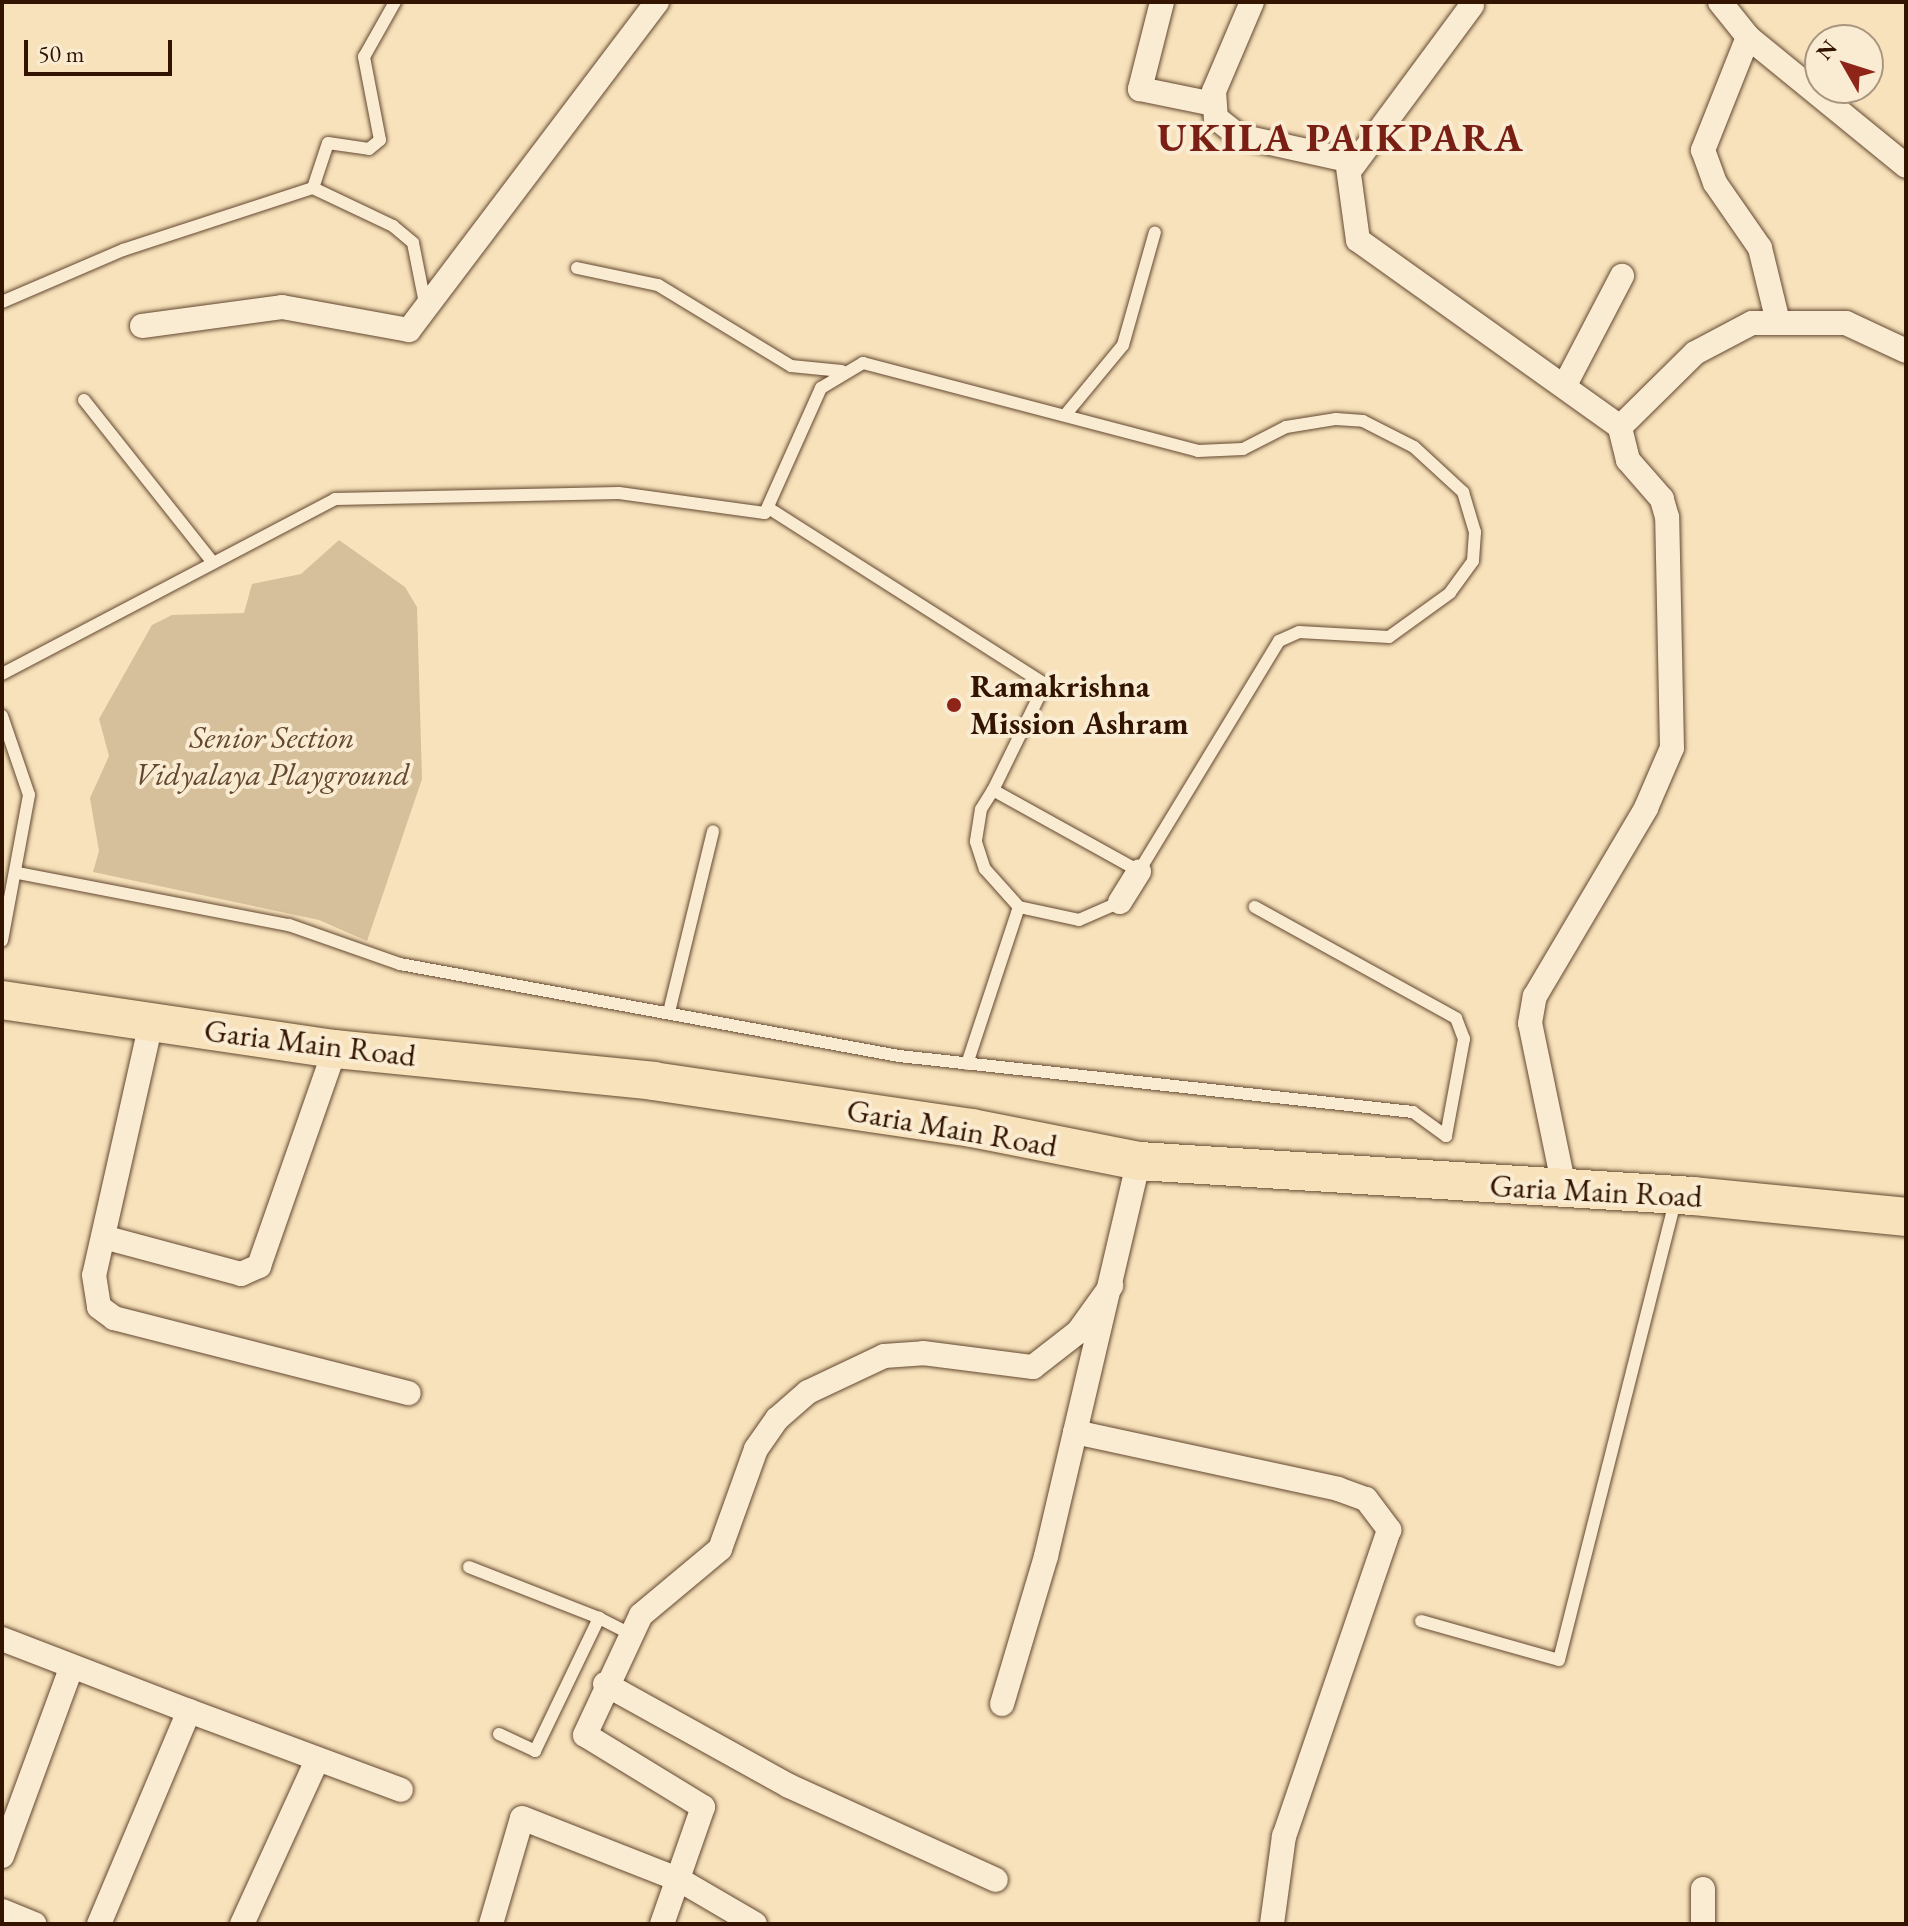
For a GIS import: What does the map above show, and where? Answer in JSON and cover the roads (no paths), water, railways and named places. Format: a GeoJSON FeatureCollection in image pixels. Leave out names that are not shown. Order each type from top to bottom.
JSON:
{"type":"FeatureCollection","features":[{"type":"Feature","properties":{"kind":"main road","name":"Garia Main Road"},"geometry":{"type":"LineString","coordinates":[[2,1000],[335,1049],[653,1081],[972,1128],[1139,1161],[1677,1194],[1906,1217]]}},
{"type":"Feature","properties":{"kind":"street"},"geometry":{"type":"LineString","coordinates":[[142,326],[282,307],[399,332],[425,313],[657,2]]}},
{"type":"Feature","properties":{"kind":"street"},"geometry":{"type":"LineString","coordinates":[[1162,2],[1140,89],[1213,104]]}},
{"type":"Feature","properties":{"kind":"street"},"geometry":{"type":"LineString","coordinates":[[1252,2],[1213,104],[1216,118],[1239,136],[1353,166]]}},
{"type":"Feature","properties":{"kind":"street"},"geometry":{"type":"LineString","coordinates":[[1720,2],[1748,37],[1906,166]]}},
{"type":"Feature","properties":{"kind":"street"},"geometry":{"type":"LineString","coordinates":[[1472,5],[1353,166],[1349,214],[1358,240],[1566,383],[1620,427],[1628,460],[1662,499],[1667,517],[1672,748],[1646,808],[1535,996],[1530,1023],[1564,1187]]}},
{"type":"Feature","properties":{"kind":"street"},"geometry":{"type":"LineString","coordinates":[[1748,37],[1703,150],[1715,183],[1760,248],[1777,318]]}},
{"type":"Feature","properties":{"kind":"street"},"geometry":{"type":"LineString","coordinates":[[1566,383],[1622,276]]}},
{"type":"Feature","properties":{"kind":"street"},"geometry":{"type":"LineString","coordinates":[[1620,427],[1695,353],[1752,323],[1777,318],[1846,323],[1906,351]]}},
{"type":"Feature","properties":{"kind":"street"},"geometry":{"type":"LineString","coordinates":[[1120,902],[1139,871]]}},
{"type":"Feature","properties":{"kind":"street"},"geometry":{"type":"LineString","coordinates":[[151,1023],[107,1238],[92,1292],[114,1318],[409,1393]]}},
{"type":"Feature","properties":{"kind":"street"},"geometry":{"type":"LineString","coordinates":[[107,1238],[241,1274],[259,1266],[335,1049]]}},
{"type":"Feature","properties":{"kind":"street"},"geometry":{"type":"LineString","coordinates":[[1002,1704],[1075,1432],[1139,1161]]}},
{"type":"Feature","properties":{"kind":"street"},"geometry":{"type":"LineString","coordinates":[[662,1924],[703,1807],[585,1735],[628,1633],[657,1598],[712,1562],[756,1449],[808,1392],[903,1353],[1033,1367],[1078,1332],[1111,1286]]}},
{"type":"Feature","properties":{"kind":"street"},"geometry":{"type":"LineString","coordinates":[[1075,1432],[1338,1489],[1366,1499],[1389,1530],[1284,1836],[1272,1924]]}},
{"type":"Feature","properties":{"kind":"street"},"geometry":{"type":"LineString","coordinates":[[2,1639],[316,1762],[401,1790]]}},
{"type":"Feature","properties":{"kind":"street"},"geometry":{"type":"LineString","coordinates":[[2,1856],[72,1666]]}},
{"type":"Feature","properties":{"kind":"street"},"geometry":{"type":"LineString","coordinates":[[605,1684],[789,1786],[996,1880]]}},
{"type":"Feature","properties":{"kind":"street"},"geometry":{"type":"LineString","coordinates":[[99,1924],[189,1711]]}},
{"type":"Feature","properties":{"kind":"street"},"geometry":{"type":"LineString","coordinates":[[242,1924],[316,1762]]}},
{"type":"Feature","properties":{"kind":"street"},"geometry":{"type":"LineString","coordinates":[[491,1924],[522,1818],[678,1879],[755,1924]]}},
{"type":"Feature","properties":{"kind":"street"},"geometry":{"type":"LineString","coordinates":[[1703,1889],[1703,1924]]}},
{"type":"Feature","properties":{"kind":"street"},"geometry":{"type":"LineString","coordinates":[[2,1911],[35,1924]]}},
{"type":"Feature","properties":{"kind":"lane"},"geometry":{"type":"LineString","coordinates":[[313,188],[328,143],[369,149],[380,140],[364,57],[395,2]]}},
{"type":"Feature","properties":{"kind":"lane"},"geometry":{"type":"LineString","coordinates":[[2,302],[123,250],[313,188],[393,226],[413,243],[424,270],[425,313]]}},
{"type":"Feature","properties":{"kind":"lane"},"geometry":{"type":"LineString","coordinates":[[1066,414],[1123,345],[1155,232]]}},
{"type":"Feature","properties":{"kind":"lane"},"geometry":{"type":"LineString","coordinates":[[577,268],[658,285],[791,366],[842,371],[883,365],[1222,452],[1312,420],[1363,421],[1448,474],[1475,532],[1473,561],[1418,622],[1389,637],[1299,632],[1279,641],[1139,871],[993,790]]}},
{"type":"Feature","properties":{"kind":"lane"},"geometry":{"type":"LineString","coordinates":[[770,509],[804,413],[842,371]]}},
{"type":"Feature","properties":{"kind":"lane"},"geometry":{"type":"LineString","coordinates":[[84,400],[210,559]]}},
{"type":"Feature","properties":{"kind":"lane"},"geometry":{"type":"LineString","coordinates":[[2,674],[315,505],[368,493],[643,494],[770,509],[1045,684],[981,809],[976,842],[985,869],[1019,907],[1079,920],[1120,902]]}},
{"type":"Feature","properties":{"kind":"lane"},"geometry":{"type":"LineString","coordinates":[[2,716],[28,774],[28,822],[2,941]]}},
{"type":"Feature","properties":{"kind":"lane"},"geometry":{"type":"LineString","coordinates":[[669,1012],[713,831]]}},
{"type":"Feature","properties":{"kind":"lane"},"geometry":{"type":"LineString","coordinates":[[18,873],[289,925],[400,964],[967,1064],[1413,1112],[1446,1136],[1464,1039],[1456,1018],[1255,907]]}},
{"type":"Feature","properties":{"kind":"lane"},"geometry":{"type":"LineString","coordinates":[[967,1064],[1019,907]]}},
{"type":"Feature","properties":{"kind":"lane"},"geometry":{"type":"LineString","coordinates":[[1421,1621],[1559,1660],[1677,1194]]}},
{"type":"Feature","properties":{"kind":"lane"},"geometry":{"type":"LineString","coordinates":[[469,1567],[599,1618],[628,1633]]}},
{"type":"Feature","properties":{"kind":"lane"},"geometry":{"type":"LineString","coordinates":[[499,1734],[535,1751],[599,1618]]}},
{"type":"Feature","properties":{"kind":"place","name":"Ramakrishna Mission Ashram"},"geometry":{"type":"Point","coordinates":[954,705]}},
{"type":"Feature","properties":{"kind":"district","name":"UKILA PAIKPARA"},"geometry":{"type":"Point","coordinates":[1341,137]}},
{"type":"Feature","properties":{"kind":"park label","name":"Senior Section Vidyalaya Playground"},"geometry":{"type":"Point","coordinates":[272,756]}}]}
